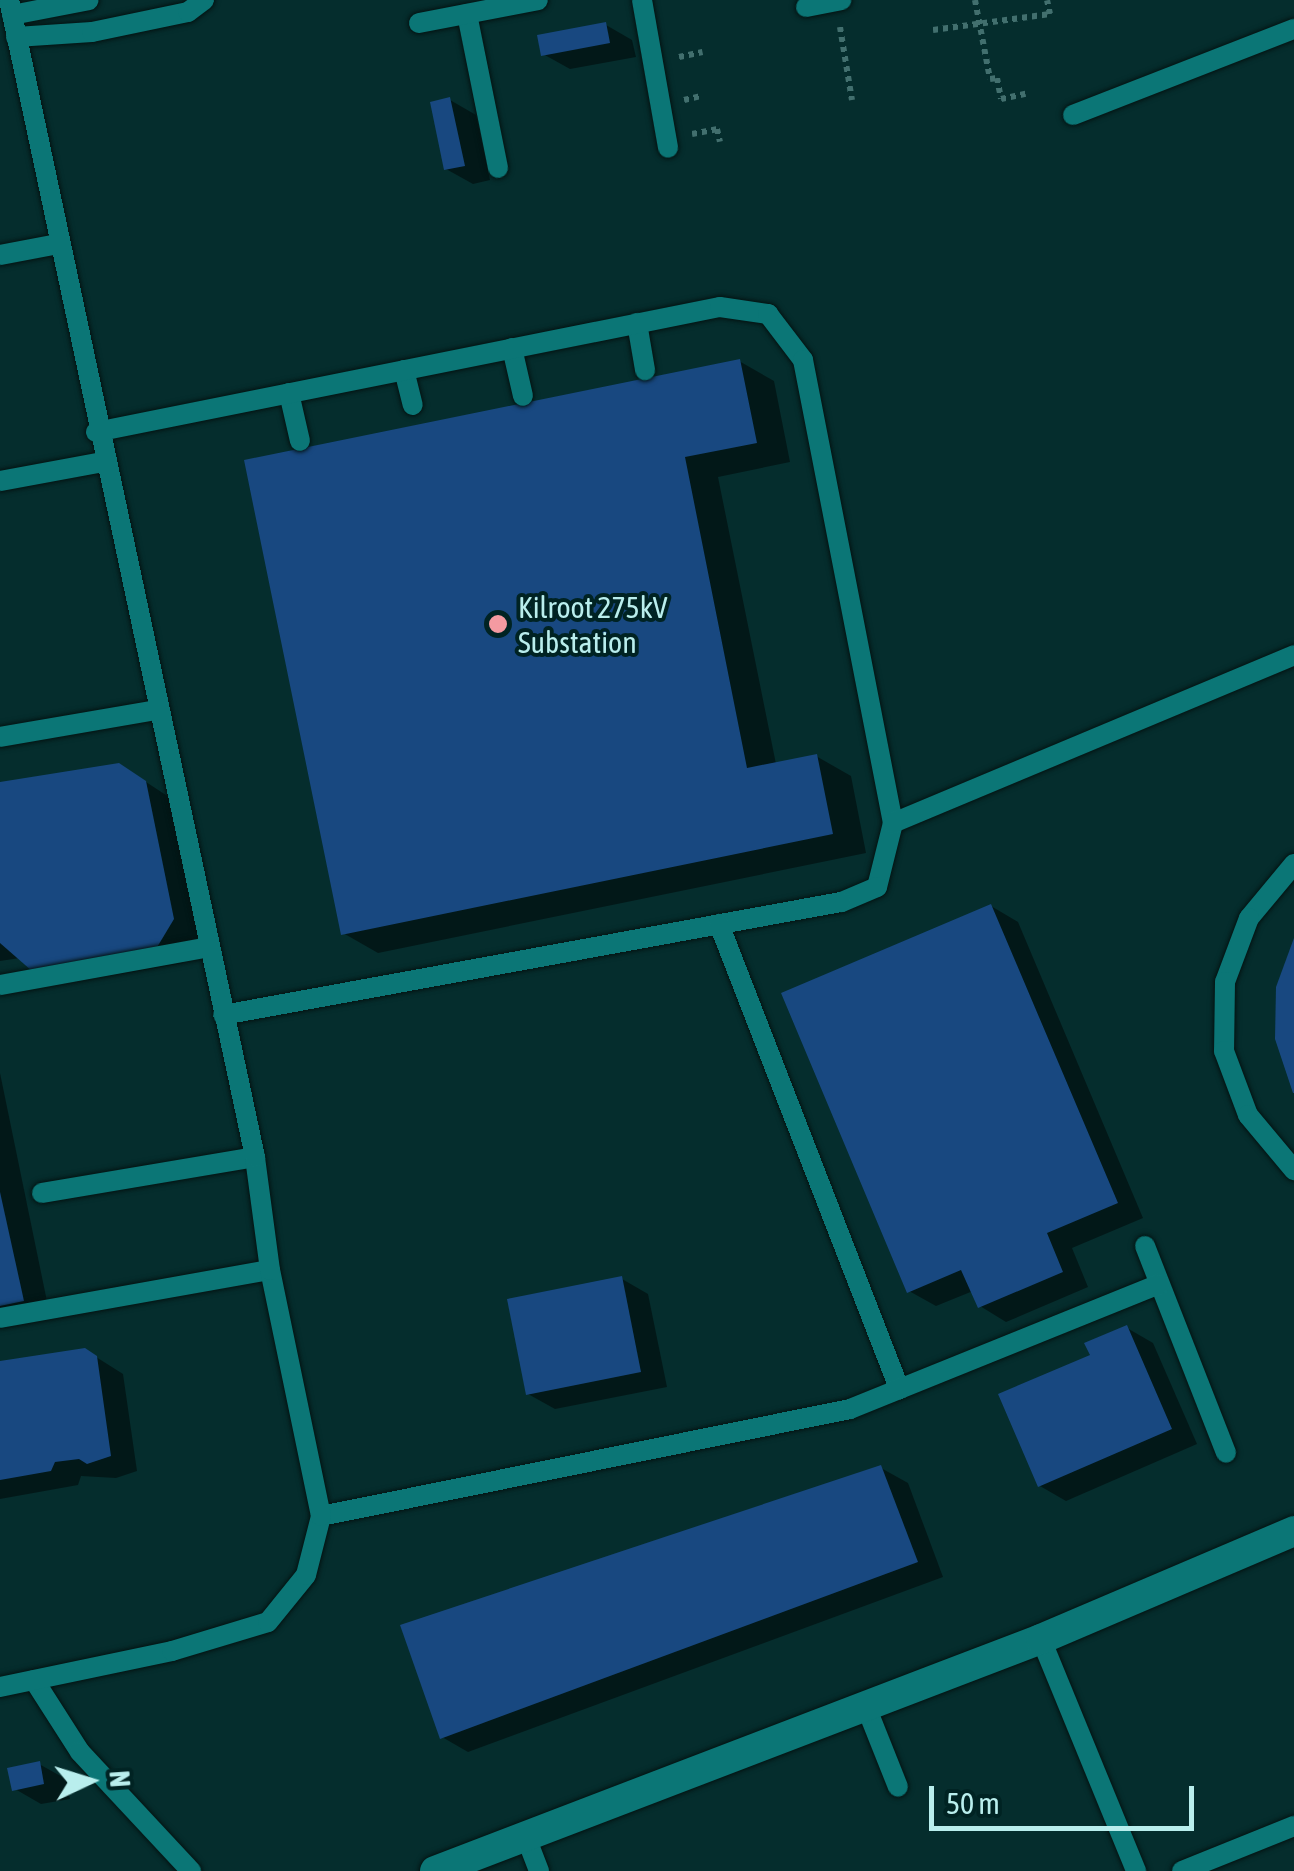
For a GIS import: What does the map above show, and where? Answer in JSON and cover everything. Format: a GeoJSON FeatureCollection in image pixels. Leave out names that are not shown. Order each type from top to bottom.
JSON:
{"type":"FeatureCollection","features":[{"type":"Feature","properties":{"kind":"street"},"geometry":{"type":"LineString","coordinates":[[435,1871],[1041,1638],[1294,1531]]}},
{"type":"Feature","properties":{"kind":"lane"},"geometry":{"type":"LineString","coordinates":[[0,1687],[268,1622],[306,1575],[321,1516],[270,1270],[255,1157],[96,432],[10,8],[53,7],[90,0]]}},
{"type":"Feature","properties":{"kind":"lane"},"geometry":{"type":"LineString","coordinates":[[16,36],[92,32],[188,12],[204,0]]}},
{"type":"Feature","properties":{"kind":"lane"},"geometry":{"type":"LineString","coordinates":[[420,23],[538,0]]}},
{"type":"Feature","properties":{"kind":"lane"},"geometry":{"type":"LineString","coordinates":[[642,0],[668,148]]}},
{"type":"Feature","properties":{"kind":"lane"},"geometry":{"type":"LineString","coordinates":[[806,6],[838,0]]}},
{"type":"Feature","properties":{"kind":"lane"},"geometry":{"type":"LineString","coordinates":[[467,14],[498,168]]}},
{"type":"Feature","properties":{"kind":"lane"},"geometry":{"type":"LineString","coordinates":[[1073,115],[1294,29]]}},
{"type":"Feature","properties":{"kind":"lane"},"geometry":{"type":"LineString","coordinates":[[0,255],[58,244]]}},
{"type":"Feature","properties":{"kind":"lane"},"geometry":{"type":"LineString","coordinates":[[96,432],[720,307],[768,314],[803,360],[894,823],[877,887],[841,902],[224,1015]]}},
{"type":"Feature","properties":{"kind":"lane"},"geometry":{"type":"LineString","coordinates":[[637,323],[645,370]]}},
{"type":"Feature","properties":{"kind":"lane"},"geometry":{"type":"LineString","coordinates":[[512,348],[523,396]]}},
{"type":"Feature","properties":{"kind":"lane"},"geometry":{"type":"LineString","coordinates":[[404,370],[412,406]]}},
{"type":"Feature","properties":{"kind":"lane"},"geometry":{"type":"LineString","coordinates":[[289,393],[300,440]]}},
{"type":"Feature","properties":{"kind":"lane"},"geometry":{"type":"LineString","coordinates":[[0,481],[103,462]]}},
{"type":"Feature","properties":{"kind":"lane"},"geometry":{"type":"LineString","coordinates":[[894,823],[1294,655]]}},
{"type":"Feature","properties":{"kind":"lane"},"geometry":{"type":"LineString","coordinates":[[0,737],[157,710]]}},
{"type":"Feature","properties":{"kind":"lane"},"geometry":{"type":"LineString","coordinates":[[1294,864],[1248,918],[1225,982],[1224,1051],[1248,1115],[1294,1170]]}},
{"type":"Feature","properties":{"kind":"lane"},"geometry":{"type":"LineString","coordinates":[[720,924],[899,1389]]}},
{"type":"Feature","properties":{"kind":"lane"},"geometry":{"type":"LineString","coordinates":[[0,985],[209,947]]}},
{"type":"Feature","properties":{"kind":"lane"},"geometry":{"type":"LineString","coordinates":[[42,1194],[255,1157]]}},
{"type":"Feature","properties":{"kind":"lane"},"geometry":{"type":"LineString","coordinates":[[1145,1246],[1226,1453]]}},
{"type":"Feature","properties":{"kind":"lane"},"geometry":{"type":"LineString","coordinates":[[0,1318],[270,1270]]}},
{"type":"Feature","properties":{"kind":"lane"},"geometry":{"type":"LineString","coordinates":[[321,1516],[782,1427],[899,1389],[1159,1284]]}},
{"type":"Feature","properties":{"kind":"lane"},"geometry":{"type":"LineString","coordinates":[[1041,1638],[1136,1871]]}},
{"type":"Feature","properties":{"kind":"lane"},"geometry":{"type":"LineString","coordinates":[[34,1680],[80,1752],[191,1871]]}},
{"type":"Feature","properties":{"kind":"lane"},"geometry":{"type":"LineString","coordinates":[[865,1704],[898,1787]]}},
{"type":"Feature","properties":{"kind":"lane"},"geometry":{"type":"LineString","coordinates":[[1182,1871],[1294,1826]]}},
{"type":"Feature","properties":{"kind":"lane"},"geometry":{"type":"LineString","coordinates":[[526,1837],[539,1871]]}},
{"type":"Feature","properties":{"kind":"path"},"geometry":{"type":"LineString","coordinates":[[838,0],[852,100]]}},
{"type":"Feature","properties":{"kind":"path"},"geometry":{"type":"LineString","coordinates":[[975,0],[1001,99],[1025,94]]}},
{"type":"Feature","properties":{"kind":"path"},"geometry":{"type":"LineString","coordinates":[[933,30],[1050,14],[1047,0]]}},
{"type":"Feature","properties":{"kind":"building"},"geometry":{"type":"Polygon","coordinates":[[[606,22],[610,43],[541,56],[537,35],[606,22]]]}},
{"type":"Feature","properties":{"kind":"building"},"geometry":{"type":"Polygon","coordinates":[[[450,97],[465,166],[444,170],[430,102],[450,97]]]}},
{"type":"Feature","properties":{"kind":"building","name":"Kilroot 275kV Substation"},"geometry":{"type":"Polygon","coordinates":[[[740,359],[757,443],[685,457],[747,768],[817,754],[833,834],[341,935],[244,460],[740,359]]]}},
{"type":"Feature","properties":{"kind":"building"},"geometry":{"type":"Polygon","coordinates":[[[119,763],[146,781],[174,919],[156,949],[32,971],[0,943],[0,782],[119,763]]]}},
{"type":"Feature","properties":{"kind":"building"},"geometry":{"type":"Polygon","coordinates":[[[991,904],[1118,1203],[1047,1233],[1063,1272],[978,1308],[961,1270],[907,1293],[781,993],[991,904]]]}},
{"type":"Feature","properties":{"kind":"building"},"geometry":{"type":"Polygon","coordinates":[[[1294,938],[1293,1093],[1275,1039],[1276,987],[1294,938]]]}},
{"type":"Feature","properties":{"kind":"building"},"geometry":{"type":"Polygon","coordinates":[[[0,1192],[24,1301],[0,1306],[0,1192]]]}},
{"type":"Feature","properties":{"kind":"building"},"geometry":{"type":"Polygon","coordinates":[[[622,1276],[641,1372],[526,1395],[507,1299],[622,1276]]]}},
{"type":"Feature","properties":{"kind":"building"},"geometry":{"type":"Polygon","coordinates":[[[1127,1325],[1172,1429],[1038,1487],[998,1394],[1090,1355],[1084,1343],[1127,1325]]]}},
{"type":"Feature","properties":{"kind":"building"},"geometry":{"type":"Polygon","coordinates":[[[85,1348],[97,1356],[111,1456],[87,1464],[79,1459],[55,1462],[51,1471],[0,1480],[0,1361],[85,1348]]]}},
{"type":"Feature","properties":{"kind":"building"},"geometry":{"type":"Polygon","coordinates":[[[881,1465],[918,1562],[440,1739],[400,1625],[881,1465]]]}},
{"type":"Feature","properties":{"kind":"building"},"geometry":{"type":"Polygon","coordinates":[[[40,1761],[44,1784],[12,1791],[7,1768],[40,1761]]]}},
{"type":"Feature","properties":{"kind":"place","name":"Kilroot 275kV Substation"},"geometry":{"type":"Point","coordinates":[498,624]}}]}
